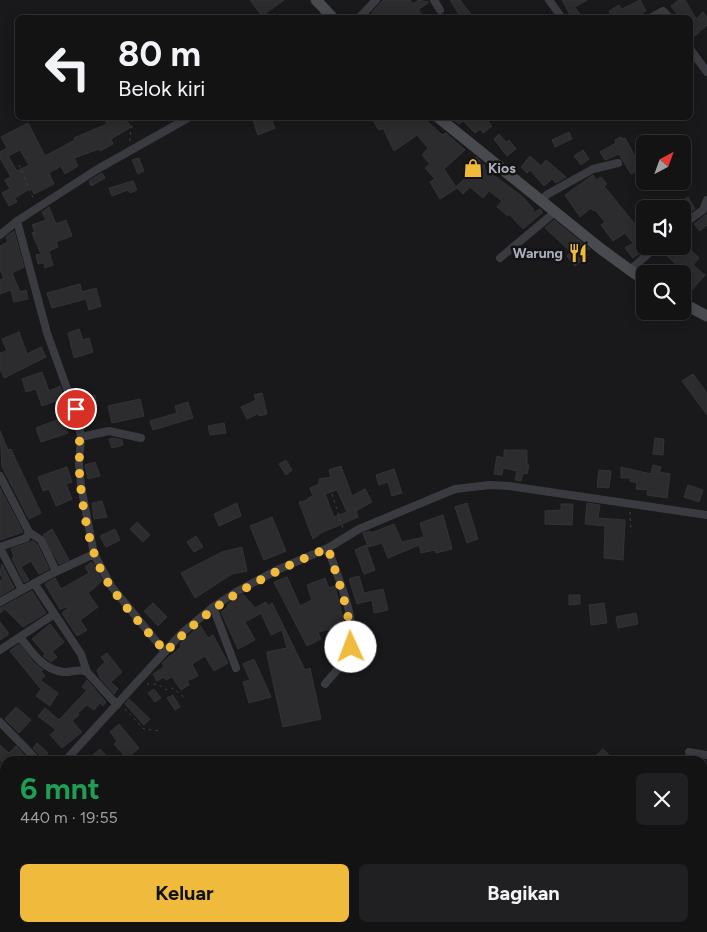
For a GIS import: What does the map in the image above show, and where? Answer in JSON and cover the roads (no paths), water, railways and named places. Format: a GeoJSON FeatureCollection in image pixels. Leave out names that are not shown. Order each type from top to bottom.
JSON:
{"type":"FeatureCollection","features":[{"type":"Feature","properties":{"kind":"street"},"geometry":{"type":"LineString","coordinates":[[316,0],[330,15]]}},
{"type":"Feature","properties":{"kind":"street"},"geometry":{"type":"LineString","coordinates":[[362,15],[376,0]]}},
{"type":"Feature","properties":{"kind":"street"},"geometry":{"type":"LineString","coordinates":[[434,0],[440,10]]}},
{"type":"Feature","properties":{"kind":"street"},"geometry":{"type":"LineString","coordinates":[[549,0],[560,15]]}},
{"type":"Feature","properties":{"kind":"street"},"geometry":{"type":"LineString","coordinates":[[656,15],[663,11],[667,15]]}},
{"type":"Feature","properties":{"kind":"street"},"geometry":{"type":"LineString","coordinates":[[693,53],[707,72]]}},
{"type":"Feature","properties":{"kind":"street"},"geometry":{"type":"LineString","coordinates":[[0,235],[17,220],[130,150],[184,120]]}},
{"type":"Feature","properties":{"kind":"street"},"geometry":{"type":"LineString","coordinates":[[442,120],[544,197],[555,212],[636,270]]}},
{"type":"Feature","properties":{"kind":"street"},"geometry":{"type":"LineString","coordinates":[[544,197],[594,169],[618,163]]}},
{"type":"Feature","properties":{"kind":"street"},"geometry":{"type":"LineString","coordinates":[[691,218],[702,210],[707,200]]}},
{"type":"Feature","properties":{"kind":"street"},"geometry":{"type":"LineString","coordinates":[[500,258],[555,212]]}},
{"type":"Feature","properties":{"kind":"street"},"geometry":{"type":"LineString","coordinates":[[17,220],[47,333],[73,399],[81,437],[79,464],[81,486],[94,554],[111,586],[166,652]]}},
{"type":"Feature","properties":{"kind":"street"},"geometry":{"type":"LineString","coordinates":[[634,267],[647,255]]}},
{"type":"Feature","properties":{"kind":"street"},"geometry":{"type":"LineString","coordinates":[[691,308],[707,316]]}},
{"type":"Feature","properties":{"kind":"street"},"geometry":{"type":"LineString","coordinates":[[81,437],[109,431],[141,438]]}},
{"type":"Feature","properties":{"kind":"street"},"geometry":{"type":"LineString","coordinates":[[0,476],[29,532],[41,540],[56,571]]}},
{"type":"Feature","properties":{"kind":"street"},"geometry":{"type":"LineString","coordinates":[[69,756],[118,705],[182,633],[213,607],[277,570],[455,489],[474,486],[509,486],[630,506],[707,515]]}},
{"type":"Feature","properties":{"kind":"street"},"geometry":{"type":"LineString","coordinates":[[22,590],[1,552],[26,538],[29,532]]}},
{"type":"Feature","properties":{"kind":"street"},"geometry":{"type":"LineString","coordinates":[[325,684],[342,663],[351,647],[351,628],[346,606],[328,548]]}},
{"type":"Feature","properties":{"kind":"street"},"geometry":{"type":"LineString","coordinates":[[0,602],[56,571],[94,554]]}},
{"type":"Feature","properties":{"kind":"street"},"geometry":{"type":"LineString","coordinates":[[34,583],[53,615],[81,654],[87,672],[118,705]]}},
{"type":"Feature","properties":{"kind":"street"},"geometry":{"type":"LineString","coordinates":[[213,607],[236,668]]}},
{"type":"Feature","properties":{"kind":"street"},"geometry":{"type":"LineString","coordinates":[[0,650],[53,615]]}},
{"type":"Feature","properties":{"kind":"street"},"geometry":{"type":"LineString","coordinates":[[20,636],[44,665],[64,672],[82,670],[87,672]]}},
{"type":"Feature","properties":{"kind":"street"},"geometry":{"type":"LineString","coordinates":[[0,722],[33,756]]}},
{"type":"Feature","properties":{"kind":"street"},"geometry":{"type":"LineString","coordinates":[[689,752],[707,755]]}},
{"type":"Feature","properties":{"kind":"place","name":"Kios"},"geometry":{"type":"Point","coordinates":[473,168]}},
{"type":"Feature","properties":{"kind":"place","name":"Warung"},"geometry":{"type":"Point","coordinates":[578,253]}}]}
